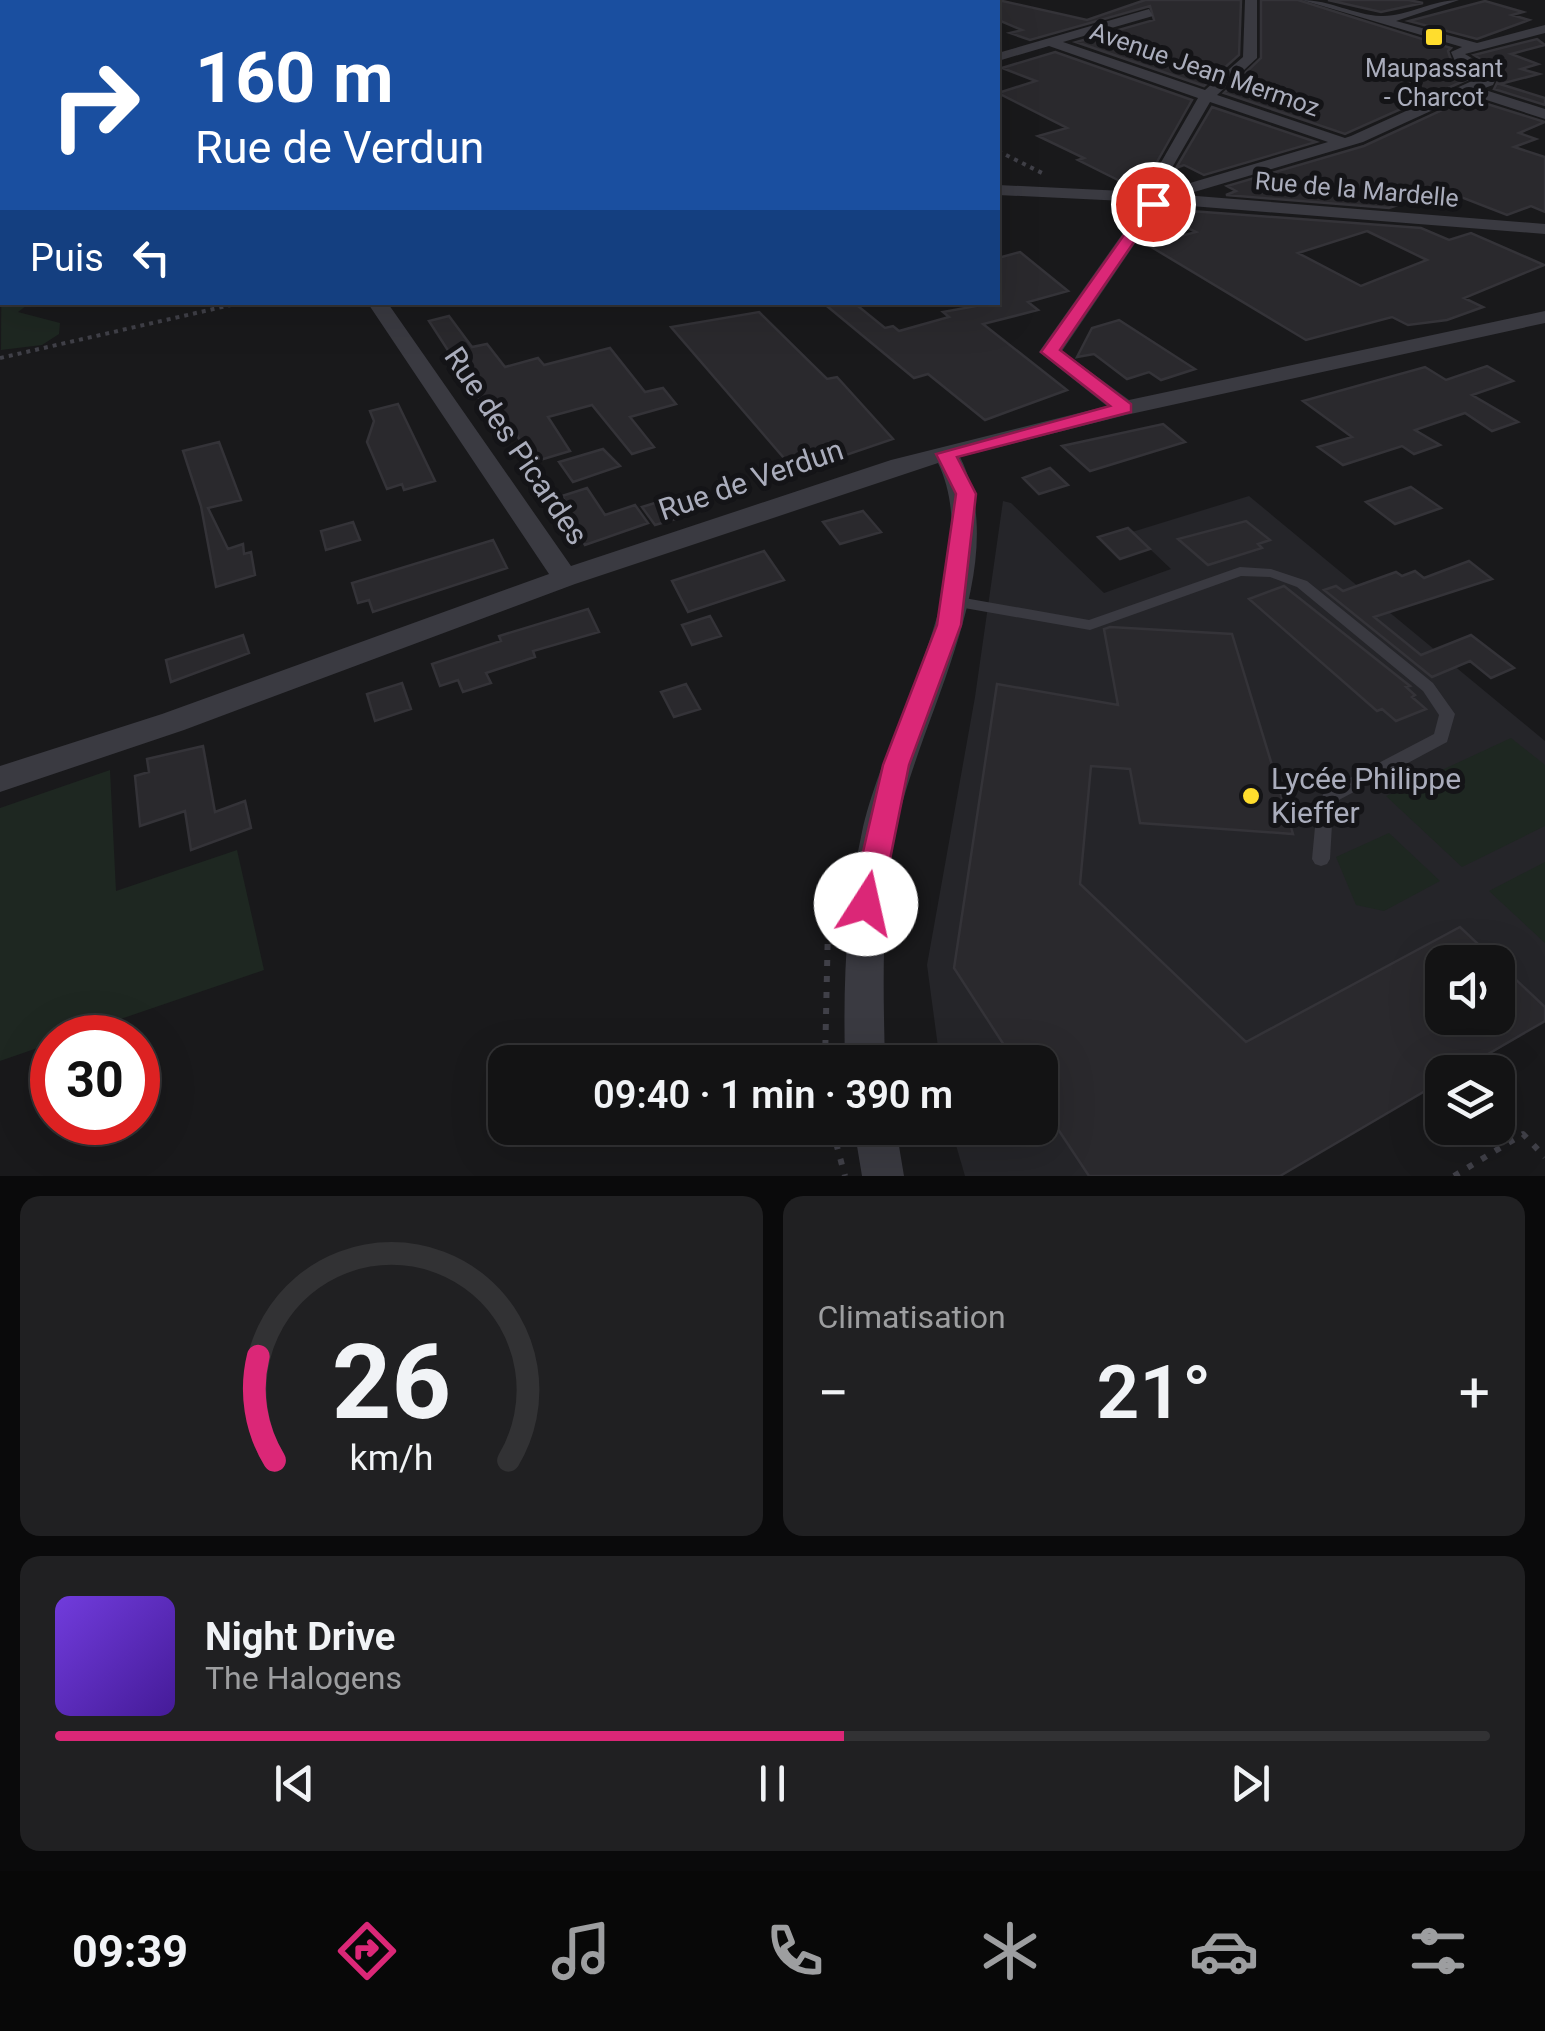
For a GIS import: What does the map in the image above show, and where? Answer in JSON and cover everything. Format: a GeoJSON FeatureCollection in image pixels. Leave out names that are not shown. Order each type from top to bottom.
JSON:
{"type":"FeatureCollection","features":[{"type":"Feature","properties":{"kind":"street"},"geometry":{"type":"LineString","coordinates":[[1164,198],[1153,192],[1154,185],[1206,97],[1250,58],[1254,33],[1251,0]]}},
{"type":"Feature","properties":{"kind":"street"},"geometry":{"type":"LineString","coordinates":[[1308,0],[1477,47]]}},
{"type":"Feature","properties":{"kind":"street"},"geometry":{"type":"LineString","coordinates":[[1382,21],[1452,0]]}},
{"type":"Feature","properties":{"kind":"street"},"geometry":{"type":"LineString","coordinates":[[1000,56],[1150,13]]}},
{"type":"Feature","properties":{"kind":"street"},"geometry":{"type":"LineString","coordinates":[[1124,408],[1050,352],[1153,204],[1342,142],[1469,90],[1493,79],[1458,55],[1545,29]]}},
{"type":"Feature","properties":{"kind":"street"},"geometry":{"type":"LineString","coordinates":[[1516,37],[1545,46]]}},
{"type":"Feature","properties":{"kind":"street","name":"Avenue Jean Mermoz"},"geometry":{"type":"LineString","coordinates":[[1052,43],[1342,142]]}},
{"type":"Feature","properties":{"kind":"street"},"geometry":{"type":"LineString","coordinates":[[1469,90],[1545,114]]}},
{"type":"Feature","properties":{"kind":"street","name":"Rue de la Mardelle"},"geometry":{"type":"LineString","coordinates":[[1000,190],[1164,198],[1545,230]]}},
{"type":"Feature","properties":{"kind":"street","name":"Rue des Picardes"},"geometry":{"type":"LineString","coordinates":[[379,305],[565,578]]}},
{"type":"Feature","properties":{"kind":"street","name":"Rue de Verdun"},"geometry":{"type":"LineString","coordinates":[[0,779],[173,722],[565,578],[787,502],[946,454],[1124,408],[1545,317]]}},
{"type":"Feature","properties":{"kind":"street"},"geometry":{"type":"LineString","coordinates":[[865,1045],[861,984],[865,924],[881,821],[896,765],[949,625],[953,601],[966,494],[946,454]]}},
{"type":"Feature","properties":{"kind":"street"},"geometry":{"type":"LineString","coordinates":[[869,1175],[873,1145]]}},
{"type":"Feature","properties":{"kind":"lane"},"geometry":{"type":"LineString","coordinates":[[953,601],[1090,625],[1240,571],[1271,573],[1302,584],[1428,686],[1447,714],[1441,738],[1332,796],[1325,806],[1321,859]]}},
{"type":"Feature","properties":{"kind":"path"},"geometry":{"type":"LineString","coordinates":[[0,358],[231,305]]}},
{"type":"Feature","properties":{"kind":"path"},"geometry":{"type":"LineString","coordinates":[[1454,1176],[1524,1134],[1545,1157]]}},
{"type":"Feature","properties":{"kind":"path"},"geometry":{"type":"LineString","coordinates":[[845,1145],[869,1175]]}},
{"type":"Feature","properties":{"kind":"shaded area"},"geometry":{"type":"Polygon","coordinates":[[[1,305],[27,305],[18,312],[60,323],[59,334],[42,345],[1,350],[1,305]]]}},
{"type":"Feature","properties":{"kind":"shaded area","name":"Lycée Philippe Kieffer"},"geometry":{"type":"Polygon","coordinates":[[[1249,496],[1545,741],[1545,1021],[1486,1055],[1425,1055],[1425,1091],[1279,1176],[965,1176],[956,1145],[1058,1145],[1058,1045],[938,1045],[927,965],[975,697],[1003,501],[1011,503],[1104,593],[1171,569],[1132,532],[1249,496]]]}},
{"type":"Feature","properties":{"kind":"shaded area"},"geometry":{"type":"Polygon","coordinates":[[[1511,738],[1545,765],[1545,826],[1462,867],[1386,796],[1511,738]]]}},
{"type":"Feature","properties":{"kind":"shaded area"},"geometry":{"type":"Polygon","coordinates":[[[110,770],[116,891],[237,850],[264,970],[132,1015],[30,1015],[30,1051],[0,1061],[0,808],[110,770]]]}},
{"type":"Feature","properties":{"kind":"shaded area"},"geometry":{"type":"Polygon","coordinates":[[[1389,833],[1440,881],[1384,911],[1356,905],[1336,857],[1389,833]]]}},
{"type":"Feature","properties":{"kind":"shaded area"},"geometry":{"type":"Polygon","coordinates":[[[1545,862],[1545,943],[1489,891],[1545,862]]]}},
{"type":"Feature","properties":{"kind":"building"},"geometry":{"type":"Polygon","coordinates":[[[1000,0],[1087,20],[1145,0],[1241,0],[1239,55],[1204,86],[1076,42],[1154,20],[1150,6],[1030,40],[1010,33],[1022,30],[1000,21],[1000,0]]]}},
{"type":"Feature","properties":{"kind":"building"},"geometry":{"type":"Polygon","coordinates":[[[1261,0],[1298,0],[1451,48],[1448,51],[1452,63],[1475,76],[1345,134],[1224,93],[1261,58],[1261,0]]]}},
{"type":"Feature","properties":{"kind":"building"},"geometry":{"type":"Polygon","coordinates":[[[1328,0],[1409,0],[1423,3],[1381,12],[1328,0]]]}},
{"type":"Feature","properties":{"kind":"building"},"geometry":{"type":"Polygon","coordinates":[[[1485,1],[1523,12],[1512,15],[1529,20],[1477,39],[1409,21],[1485,1]]]}},
{"type":"Feature","properties":{"kind":"building"},"geometry":{"type":"Polygon","coordinates":[[[1537,39],[1545,45],[1511,54],[1538,64],[1521,69],[1539,74],[1500,84],[1545,98],[1545,105],[1494,89],[1502,73],[1474,55],[1537,39]]]}},
{"type":"Feature","properties":{"kind":"building"},"geometry":{"type":"Polygon","coordinates":[[[1055,52],[1192,100],[1149,176],[1124,183],[1038,136],[1067,128],[1000,94],[1036,81],[1002,68],[1055,52]]]}},
{"type":"Feature","properties":{"kind":"building"},"geometry":{"type":"Polygon","coordinates":[[[1468,98],[1545,122],[1519,133],[1536,139],[1514,147],[1545,157],[1545,212],[1531,206],[1507,215],[1443,190],[1389,208],[1226,195],[1236,191],[1227,186],[1364,146],[1468,98]]]}},
{"type":"Feature","properties":{"kind":"building"},"geometry":{"type":"Polygon","coordinates":[[[1212,107],[1316,142],[1204,175],[1184,165],[1176,168],[1212,107]]]}},
{"type":"Feature","properties":{"kind":"building"},"geometry":{"type":"Polygon","coordinates":[[[1177,210],[1421,228],[1449,240],[1471,233],[1544,265],[1464,298],[1483,307],[1447,320],[1408,325],[1392,317],[1306,340],[1148,245],[1196,232],[1165,217],[1181,212],[1177,210]],[[1367,231],[1298,253],[1361,286],[1427,260],[1367,231]]]}},
{"type":"Feature","properties":{"kind":"building"},"geometry":{"type":"Polygon","coordinates":[[[1020,252],[1068,291],[1028,302],[1038,310],[983,324],[1067,390],[985,420],[928,374],[914,378],[826,305],[857,305],[885,328],[893,326],[899,331],[949,317],[943,312],[1000,305],[1000,257],[1020,252]]]}},
{"type":"Feature","properties":{"kind":"building"},"geometry":{"type":"Polygon","coordinates":[[[759,312],[827,379],[837,377],[893,439],[796,472],[671,327],[759,312]]]}},
{"type":"Feature","properties":{"kind":"building"},"geometry":{"type":"Polygon","coordinates":[[[449,316],[472,347],[487,344],[505,367],[538,358],[544,365],[610,348],[645,392],[663,388],[676,404],[630,417],[654,447],[632,454],[592,405],[548,417],[570,451],[540,460],[535,453],[529,455],[510,424],[495,423],[429,321],[449,316]]]}},
{"type":"Feature","properties":{"kind":"building"},"geometry":{"type":"Polygon","coordinates":[[[1119,320],[1195,369],[1161,380],[1149,372],[1127,379],[1094,354],[1077,357],[1092,328],[1119,320]]]}},
{"type":"Feature","properties":{"kind":"building"},"geometry":{"type":"Polygon","coordinates":[[[1487,366],[1513,381],[1472,395],[1518,422],[1492,431],[1465,413],[1415,430],[1440,445],[1414,454],[1402,446],[1343,465],[1318,447],[1352,437],[1303,401],[1425,367],[1446,380],[1487,366]]]}},
{"type":"Feature","properties":{"kind":"building"},"geometry":{"type":"Polygon","coordinates":[[[398,404],[435,481],[404,490],[402,484],[387,489],[367,442],[374,421],[370,411],[398,404]]]}},
{"type":"Feature","properties":{"kind":"building"},"geometry":{"type":"Polygon","coordinates":[[[1163,424],[1185,442],[1090,471],[1062,446],[1163,424]]]}},
{"type":"Feature","properties":{"kind":"building"},"geometry":{"type":"Polygon","coordinates":[[[219,442],[241,500],[208,508],[228,549],[243,544],[244,554],[251,552],[255,575],[216,587],[201,506],[183,451],[219,442]]]}},
{"type":"Feature","properties":{"kind":"building"},"geometry":{"type":"Polygon","coordinates":[[[603,449],[620,466],[573,482],[559,462],[603,449]]]}},
{"type":"Feature","properties":{"kind":"building"},"geometry":{"type":"Polygon","coordinates":[[[1050,468],[1068,485],[1039,494],[1023,478],[1050,468]]]}},
{"type":"Feature","properties":{"kind":"building"},"geometry":{"type":"Polygon","coordinates":[[[1411,487],[1441,508],[1395,524],[1366,502],[1411,487]]]}},
{"type":"Feature","properties":{"kind":"building"},"geometry":{"type":"Polygon","coordinates":[[[587,488],[605,515],[635,505],[648,523],[585,545],[561,506],[567,504],[562,496],[587,488]]]}},
{"type":"Feature","properties":{"kind":"building"},"geometry":{"type":"Polygon","coordinates":[[[668,499],[682,517],[655,525],[642,507],[668,499]]]}},
{"type":"Feature","properties":{"kind":"building"},"geometry":{"type":"Polygon","coordinates":[[[863,511],[881,532],[840,544],[823,522],[863,511]]]}},
{"type":"Feature","properties":{"kind":"building"},"geometry":{"type":"Polygon","coordinates":[[[1246,521],[1270,540],[1258,544],[1262,548],[1208,565],[1178,539],[1246,521]]]}},
{"type":"Feature","properties":{"kind":"building"},"geometry":{"type":"Polygon","coordinates":[[[353,522],[360,540],[326,550],[321,531],[353,522]]]}},
{"type":"Feature","properties":{"kind":"building"},"geometry":{"type":"Polygon","coordinates":[[[1128,528],[1150,549],[1120,559],[1098,537],[1128,528]]]}},
{"type":"Feature","properties":{"kind":"building"},"geometry":{"type":"Polygon","coordinates":[[[493,540],[507,568],[373,612],[369,600],[358,603],[352,583],[493,540]]]}},
{"type":"Feature","properties":{"kind":"building"},"geometry":{"type":"Polygon","coordinates":[[[764,551],[784,580],[688,612],[672,581],[764,551]]]}},
{"type":"Feature","properties":{"kind":"building"},"geometry":{"type":"Polygon","coordinates":[[[1469,561],[1492,579],[1374,617],[1421,655],[1471,635],[1514,668],[1491,678],[1470,661],[1432,677],[1324,590],[1336,586],[1343,591],[1396,572],[1402,576],[1415,571],[1424,578],[1469,561]]]}},
{"type":"Feature","properties":{"kind":"building"},"geometry":{"type":"Polygon","coordinates":[[[1284,586],[1410,686],[1406,687],[1415,695],[1412,697],[1426,709],[1396,721],[1382,709],[1377,711],[1249,599],[1284,586]]]}},
{"type":"Feature","properties":{"kind":"building"},"geometry":{"type":"Polygon","coordinates":[[[588,609],[599,632],[533,651],[535,657],[486,673],[491,683],[463,692],[458,680],[440,686],[432,664],[501,641],[499,636],[588,609]]]}},
{"type":"Feature","properties":{"kind":"building"},"geometry":{"type":"Polygon","coordinates":[[[710,616],[721,636],[692,645],[682,625],[710,616]]]}},
{"type":"Feature","properties":{"kind":"building"},"geometry":{"type":"Polygon","coordinates":[[[1104,629],[1232,634],[1293,834],[1140,823],[1130,769],[1091,766],[1080,884],[1246,1042],[1425,946],[1425,1035],[1515,1035],[1515,979],[1545,1007],[1545,1021],[1486,1055],[1425,1055],[1425,1091],[1280,1176],[1089,1176],[1058,1129],[1058,1045],[1004,1045],[954,968],[997,684],[1118,705],[1104,629]]]}},
{"type":"Feature","properties":{"kind":"building"},"geometry":{"type":"Polygon","coordinates":[[[243,635],[249,653],[171,682],[166,660],[243,635]]]}},
{"type":"Feature","properties":{"kind":"building"},"geometry":{"type":"Polygon","coordinates":[[[402,683],[411,709],[375,721],[367,694],[402,683]]]}},
{"type":"Feature","properties":{"kind":"building"},"geometry":{"type":"Polygon","coordinates":[[[686,684],[700,709],[674,717],[661,692],[686,684]]]}},
{"type":"Feature","properties":{"kind":"building"},"geometry":{"type":"Polygon","coordinates":[[[203,746],[215,812],[245,801],[251,828],[191,850],[185,811],[140,826],[135,776],[149,772],[147,759],[203,746]]]}},
{"type":"Feature","properties":{"kind":"building"},"geometry":{"type":"Polygon","coordinates":[[[1460,927],[1479,945],[1427,945],[1460,927]]]}},
{"type":"Feature","properties":{"kind":"place","name":"Maupassant - Charcot"},"geometry":{"type":"Point","coordinates":[1434,37]}},
{"type":"Feature","properties":{"kind":"place","name":"Lycée Philippe Kieffer"},"geometry":{"type":"Point","coordinates":[1251,796]}},
{"type":"Feature","properties":{"kind":"route"},"geometry":{"type":"LineString","coordinates":[[866,904],[896,765],[949,625],[966,494],[946,454],[1124,408],[1050,352],[1153,204]]}}]}
